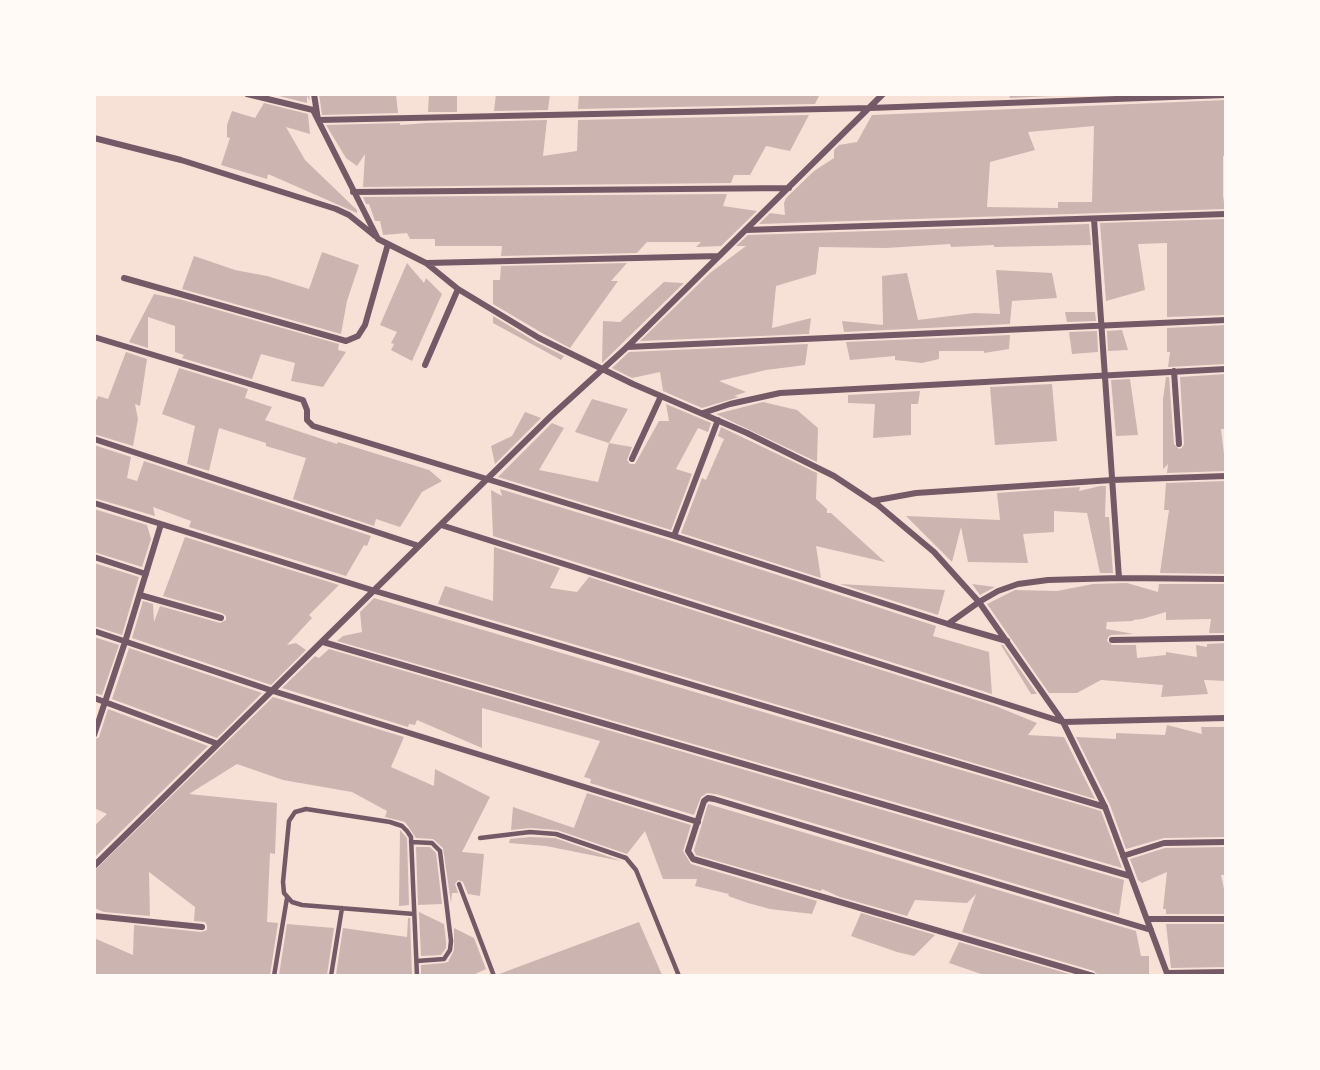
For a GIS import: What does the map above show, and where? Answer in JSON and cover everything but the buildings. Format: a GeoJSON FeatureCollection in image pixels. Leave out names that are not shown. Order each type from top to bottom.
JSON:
{"type":"FeatureCollection","features":[{"type":"Feature","properties":{"kind":"street"},"geometry":{"type":"LineString","coordinates":[[247,94],[313,110],[378,239]]}},
{"type":"Feature","properties":{"kind":"street"},"geometry":{"type":"LineString","coordinates":[[314,94],[318,120]]}},
{"type":"Feature","properties":{"kind":"street"},"geometry":{"type":"LineString","coordinates":[[94,866],[551,416],[627,347],[883,94]]}},
{"type":"Feature","properties":{"kind":"street"},"geometry":{"type":"LineString","coordinates":[[318,120],[870,108],[1226,95]]}},
{"type":"Feature","properties":{"kind":"street"},"geometry":{"type":"LineString","coordinates":[[94,138],[181,160],[349,215],[378,239],[426,263],[458,290],[539,338],[603,370],[703,413],[834,476],[871,501],[934,552],[979,602],[1063,722],[1105,807],[1167,974],[1226,972]]}},
{"type":"Feature","properties":{"kind":"street"},"geometry":{"type":"LineString","coordinates":[[353,192],[789,188]]}},
{"type":"Feature","properties":{"kind":"street"},"geometry":{"type":"LineString","coordinates":[[745,231],[1226,214]]}},
{"type":"Feature","properties":{"kind":"street"},"geometry":{"type":"LineString","coordinates":[[1094,219],[1119,578]]}},
{"type":"Feature","properties":{"kind":"street"},"geometry":{"type":"LineString","coordinates":[[124,278],[346,341],[358,336],[364,325],[388,244]]}},
{"type":"Feature","properties":{"kind":"street"},"geometry":{"type":"LineString","coordinates":[[426,263],[719,256]]}},
{"type":"Feature","properties":{"kind":"street"},"geometry":{"type":"LineString","coordinates":[[425,365],[458,290]]}},
{"type":"Feature","properties":{"kind":"street"},"geometry":{"type":"LineString","coordinates":[[627,347],[1226,320]]}},
{"type":"Feature","properties":{"kind":"street"},"geometry":{"type":"LineString","coordinates":[[94,336],[303,400],[307,410],[307,420],[313,426],[1008,641]]}},
{"type":"Feature","properties":{"kind":"street"},"geometry":{"type":"LineString","coordinates":[[703,413],[730,404],[780,393],[1226,369]]}},
{"type":"Feature","properties":{"kind":"street"},"geometry":{"type":"LineString","coordinates":[[1174,371],[1179,444]]}},
{"type":"Feature","properties":{"kind":"street"},"geometry":{"type":"LineString","coordinates":[[632,459],[661,396]]}},
{"type":"Feature","properties":{"kind":"street"},"geometry":{"type":"LineString","coordinates":[[674,536],[718,420]]}},
{"type":"Feature","properties":{"kind":"street"},"geometry":{"type":"LineString","coordinates":[[94,439],[419,546]]}},
{"type":"Feature","properties":{"kind":"street"},"geometry":{"type":"LineString","coordinates":[[871,501],[916,493],[1112,480],[1226,476]]}},
{"type":"Feature","properties":{"kind":"street"},"geometry":{"type":"LineString","coordinates":[[94,503],[375,591],[1105,807]]}},
{"type":"Feature","properties":{"kind":"street"},"geometry":{"type":"LineString","coordinates":[[94,735],[161,524]]}},
{"type":"Feature","properties":{"kind":"street"},"geometry":{"type":"LineString","coordinates":[[441,525],[1063,722],[1226,718]]}},
{"type":"Feature","properties":{"kind":"street"},"geometry":{"type":"LineString","coordinates":[[94,557],[146,574]]}},
{"type":"Feature","properties":{"kind":"street"},"geometry":{"type":"LineString","coordinates":[[948,624],[998,591],[1018,584],[1048,580],[1119,578],[1226,579]]}},
{"type":"Feature","properties":{"kind":"street"},"geometry":{"type":"LineString","coordinates":[[140,595],[221,618]]}},
{"type":"Feature","properties":{"kind":"street"},"geometry":{"type":"LineString","coordinates":[[94,631],[273,691],[698,822]]}},
{"type":"Feature","properties":{"kind":"street"},"geometry":{"type":"LineString","coordinates":[[1112,640],[1226,638]]}},
{"type":"Feature","properties":{"kind":"street"},"geometry":{"type":"LineString","coordinates":[[323,642],[1130,876]]}},
{"type":"Feature","properties":{"kind":"street"},"geometry":{"type":"LineString","coordinates":[[94,698],[218,744]]}},
{"type":"Feature","properties":{"kind":"street"},"geometry":{"type":"LineString","coordinates":[[1093,975],[693,859],[688,851],[704,801],[708,798],[714,799],[1151,930]]}},
{"type":"Feature","properties":{"kind":"street"},"geometry":{"type":"LineString","coordinates":[[1123,856],[1164,843],[1226,842]]}},
{"type":"Feature","properties":{"kind":"street"},"geometry":{"type":"LineString","coordinates":[[94,916],[202,927]]}},
{"type":"Feature","properties":{"kind":"street"},"geometry":{"type":"LineString","coordinates":[[1147,920],[1226,919]]}},
{"type":"Feature","properties":{"kind":"lane"},"geometry":{"type":"LineString","coordinates":[[414,914],[297,904],[287,898],[283,882],[289,821],[294,812],[306,808],[396,823],[407,831],[411,842],[417,975]]}},
{"type":"Feature","properties":{"kind":"lane"},"geometry":{"type":"LineString","coordinates":[[480,838],[530,832],[556,834],[626,858],[636,870],[679,975]]}},
{"type":"Feature","properties":{"kind":"lane"},"geometry":{"type":"LineString","coordinates":[[411,842],[432,843],[440,851],[451,941],[450,950],[444,959],[417,961]]}},
{"type":"Feature","properties":{"kind":"lane"},"geometry":{"type":"LineString","coordinates":[[459,884],[494,975]]}},
{"type":"Feature","properties":{"kind":"lane"},"geometry":{"type":"LineString","coordinates":[[274,975],[287,898]]}},
{"type":"Feature","properties":{"kind":"lane"},"geometry":{"type":"LineString","coordinates":[[331,975],[342,908]]}}]}
